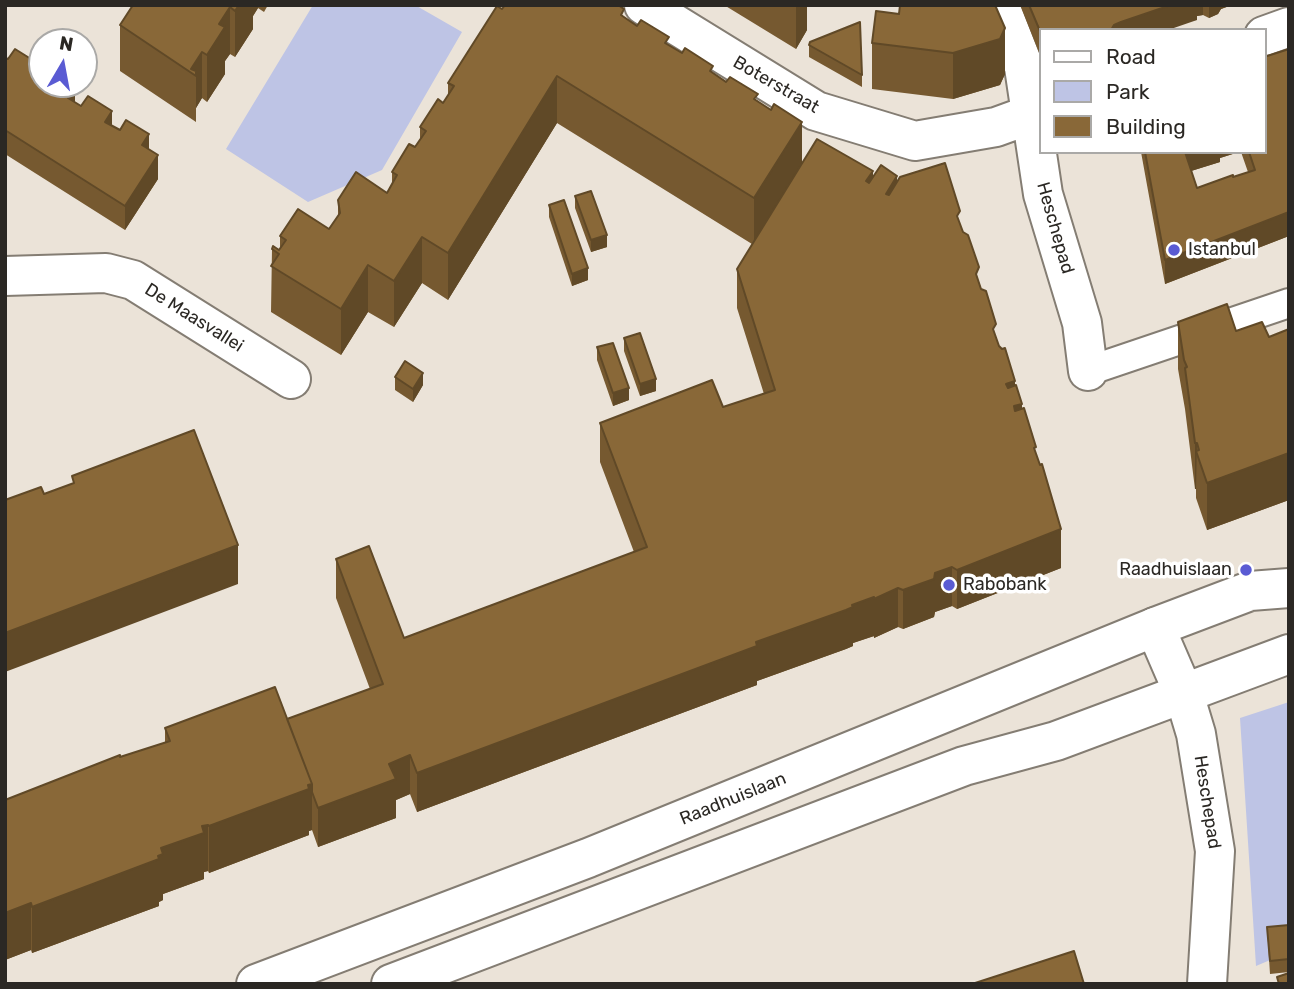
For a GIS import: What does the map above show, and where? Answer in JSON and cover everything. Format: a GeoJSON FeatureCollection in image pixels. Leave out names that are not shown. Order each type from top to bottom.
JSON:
{"type":"FeatureCollection","features":[{"type":"Feature","properties":{"kind":"street","name":"Boterstraat"},"geometry":{"type":"LineString","coordinates":[[644,5],[816,111],[915,141],[996,127],[1035,113]]}},
{"type":"Feature","properties":{"kind":"street","name":"Heschepad"},"geometry":{"type":"LineString","coordinates":[[999,5],[1024,67],[1035,113],[1038,143]]}},
{"type":"Feature","properties":{"kind":"street"},"geometry":{"type":"LineString","coordinates":[[1266,35],[1289,27]]}},
{"type":"Feature","properties":{"kind":"street","name":"Heschepad"},"geometry":{"type":"LineString","coordinates":[[1039,154],[1043,194],[1082,323],[1088,371]]}},
{"type":"Feature","properties":{"kind":"street","name":"De Maasvallei"},"geometry":{"type":"LineString","coordinates":[[5,270],[6,276],[106,273],[133,280],[291,379]]}},
{"type":"Feature","properties":{"kind":"street","name":"Raadhuislaan"},"geometry":{"type":"LineString","coordinates":[[256,984],[588,858],[1155,627],[1250,591],[1289,588]]}},
{"type":"Feature","properties":{"kind":"street","name":"Heschepad"},"geometry":{"type":"LineString","coordinates":[[1155,627],[1184,694],[1196,734],[1215,851],[1207,984]]}},
{"type":"Feature","properties":{"kind":"street"},"geometry":{"type":"LineString","coordinates":[[391,984],[964,766],[1056,741],[1289,654]]}},
{"type":"Feature","properties":{"kind":"lane"},"geometry":{"type":"LineString","coordinates":[[1088,371],[1289,303]]}},
{"type":"Feature","properties":{"kind":"green space"},"geometry":{"type":"Polygon","coordinates":[[[313,5],[415,5],[462,32],[382,170],[308,202],[226,149],[313,5]]]}},
{"type":"Feature","properties":{"kind":"green space"},"geometry":{"type":"Polygon","coordinates":[[[1289,702],[1289,952],[1256,966],[1240,718],[1289,702]]]}},
{"type":"Feature","properties":{"kind":"building"},"geometry":{"type":"Polygon","coordinates":[[[133,5],[239,5],[235,11],[230,7],[219,24],[225,27],[207,55],[202,52],[191,69],[196,71],[196,76],[120,25],[133,5]]]}},
{"type":"Feature","properties":{"kind":"building"},"geometry":{"type":"Polygon","coordinates":[[[505,5],[618,5],[624,9],[621,15],[637,26],[641,20],[669,37],[665,43],[682,53],[685,48],[713,66],[710,71],[726,82],[730,77],[758,94],[754,99],[771,110],[774,104],[802,122],[754,198],[557,76],[448,253],[422,237],[394,281],[368,265],[341,309],[271,266],[279,254],[272,249],[273,246],[279,250],[286,240],[280,236],[298,209],[329,229],[340,213],[338,200],[356,172],[387,193],[397,175],[392,172],[409,144],[415,147],[426,131],[420,127],[438,99],[443,103],[454,86],[448,83],[497,6],[502,9],[505,5]]]}},
{"type":"Feature","properties":{"kind":"building"},"geometry":{"type":"Polygon","coordinates":[[[900,5],[995,5],[1005,28],[1000,39],[953,53],[872,43],[876,11],[899,14],[900,5]]]}},
{"type":"Feature","properties":{"kind":"building"},"geometry":{"type":"Polygon","coordinates":[[[1029,5],[1171,5],[1121,22],[1112,28],[1039,28],[1029,5]]]}},
{"type":"Feature","properties":{"kind":"building"},"geometry":{"type":"Polygon","coordinates":[[[860,22],[862,75],[809,45],[810,42],[860,22]]]}},
{"type":"Feature","properties":{"kind":"building"},"geometry":{"type":"Polygon","coordinates":[[[15,49],[28,57],[28,98],[68,98],[81,106],[87,98],[91,98],[112,111],[105,122],[120,130],[126,120],[149,134],[142,145],[158,155],[125,206],[5,130],[5,58],[8,59],[15,49]]]}},
{"type":"Feature","properties":{"kind":"building"},"geometry":{"type":"Polygon","coordinates":[[[1289,49],[1289,212],[1165,260],[1145,154],[1186,154],[1197,188],[1255,170],[1250,154],[1266,154],[1266,56],[1289,49]]]}},
{"type":"Feature","properties":{"kind":"building"},"geometry":{"type":"Polygon","coordinates":[[[817,139],[873,171],[866,181],[869,183],[881,165],[897,176],[886,194],[889,195],[900,177],[945,163],[960,211],[957,216],[963,232],[968,235],[979,267],[976,274],[981,289],[986,291],[996,324],[993,329],[999,346],[1005,348],[1015,381],[1006,384],[1008,388],[1016,385],[1022,404],[1014,406],[1015,411],[1024,408],[1036,447],[1034,448],[1040,465],[1042,464],[1061,529],[957,570],[952,567],[935,573],[934,579],[903,590],[898,588],[852,605],[853,607],[846,610],[756,642],[757,646],[417,773],[410,755],[389,764],[396,779],[318,808],[312,784],[287,719],[383,684],[336,559],[369,546],[404,638],[647,547],[600,423],[712,380],[723,407],[775,390],[737,269],[817,139]]]}},
{"type":"Feature","properties":{"kind":"building"},"geometry":{"type":"Polygon","coordinates":[[[591,191],[607,235],[591,240],[575,196],[591,191]]]}},
{"type":"Feature","properties":{"kind":"building"},"geometry":{"type":"Polygon","coordinates":[[[564,200],[588,268],[572,274],[549,205],[564,200]]]}},
{"type":"Feature","properties":{"kind":"building"},"geometry":{"type":"Polygon","coordinates":[[[1227,304],[1236,331],[1262,322],[1269,337],[1289,329],[1289,453],[1207,483],[1196,451],[1199,450],[1195,443],[1187,367],[1178,322],[1227,304]]]}},
{"type":"Feature","properties":{"kind":"building"},"geometry":{"type":"Polygon","coordinates":[[[640,333],[656,379],[640,384],[624,338],[640,333]]]}},
{"type":"Feature","properties":{"kind":"building"},"geometry":{"type":"Polygon","coordinates":[[[613,343],[629,388],[613,393],[597,347],[613,343]]]}},
{"type":"Feature","properties":{"kind":"building"},"geometry":{"type":"Polygon","coordinates":[[[405,361],[423,373],[413,389],[395,377],[405,361]]]}},
{"type":"Feature","properties":{"kind":"building"},"geometry":{"type":"Polygon","coordinates":[[[194,430],[238,545],[5,633],[5,500],[41,487],[44,494],[74,483],[72,476],[194,430]]]}},
{"type":"Feature","properties":{"kind":"building"},"geometry":{"type":"Polygon","coordinates":[[[275,687],[312,784],[308,785],[309,789],[209,826],[202,826],[204,833],[161,848],[163,854],[158,856],[159,859],[32,907],[31,903],[5,913],[5,800],[120,755],[170,741],[165,728],[275,687]]]}},
{"type":"Feature","properties":{"kind":"building"},"geometry":{"type":"Polygon","coordinates":[[[1289,925],[1289,959],[1270,961],[1267,927],[1289,925]]]}},
{"type":"Feature","properties":{"kind":"building"},"geometry":{"type":"Polygon","coordinates":[[[1074,951],[1084,984],[972,984],[1074,951]]]}},
{"type":"Feature","properties":{"kind":"building"},"geometry":{"type":"Polygon","coordinates":[[[1289,973],[1289,984],[1279,984],[1277,977],[1289,973]]]}},
{"type":"Feature","properties":{"kind":"place","name":"Istanbul"},"geometry":{"type":"Point","coordinates":[1174,250]}},
{"type":"Feature","properties":{"kind":"place","name":"Raadhuislaan"},"geometry":{"type":"Point","coordinates":[1246,570]}},
{"type":"Feature","properties":{"kind":"place","name":"Rabobank"},"geometry":{"type":"Point","coordinates":[949,585]}}]}
